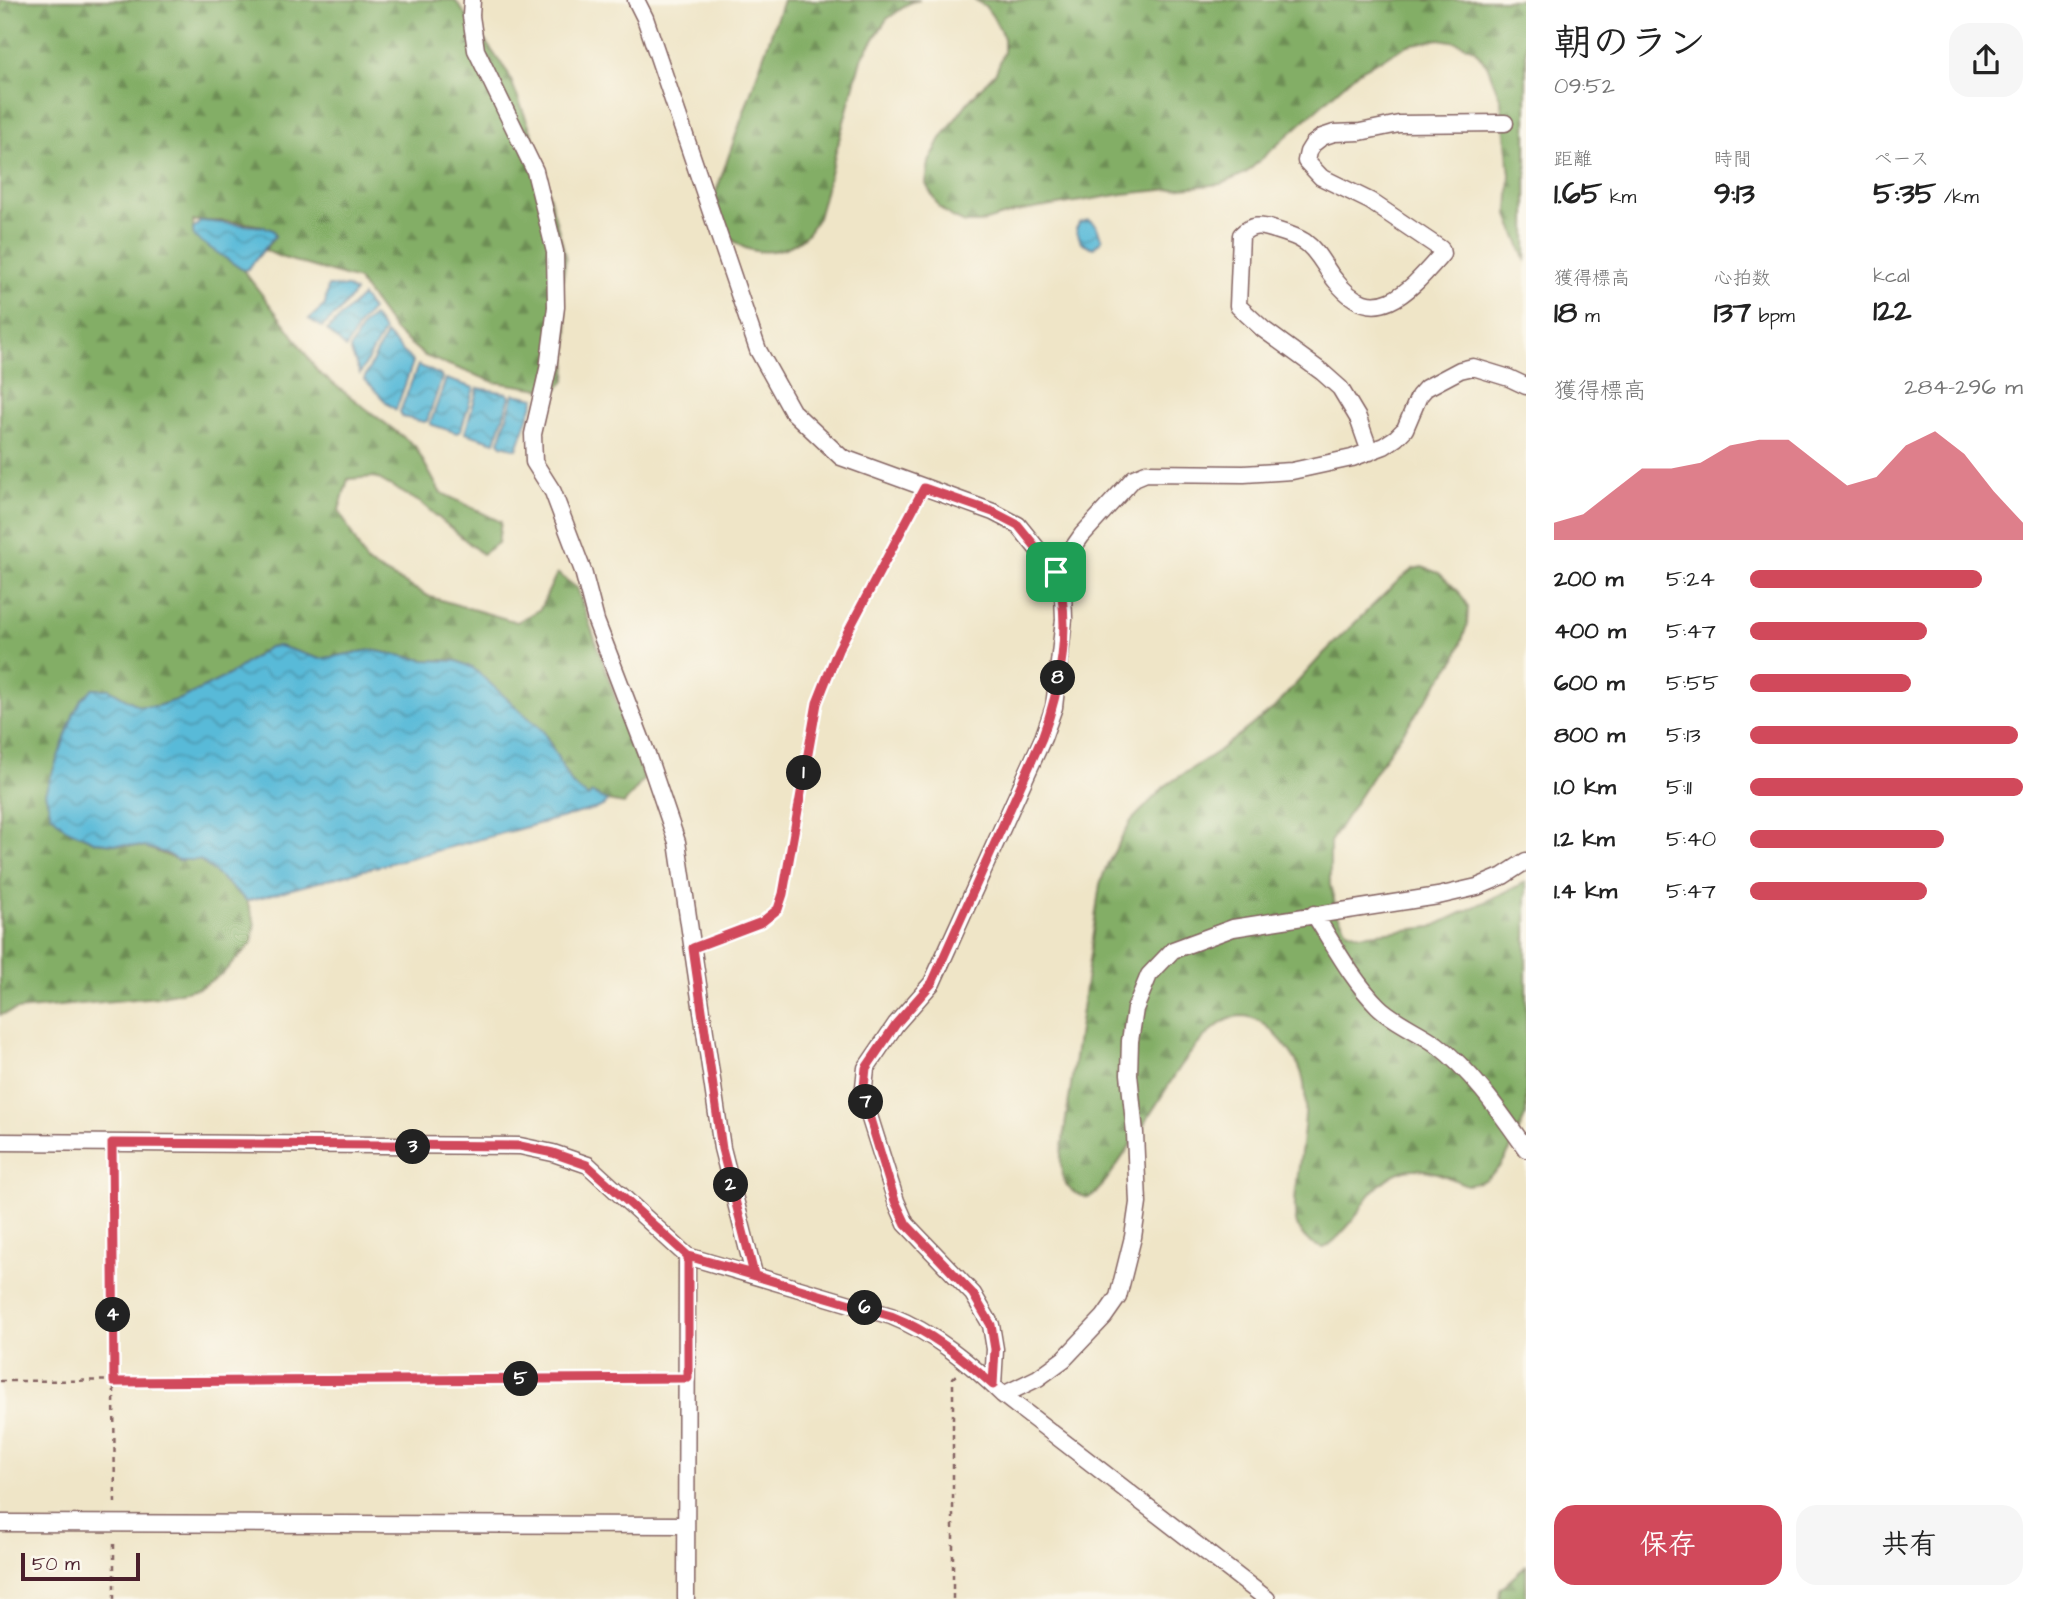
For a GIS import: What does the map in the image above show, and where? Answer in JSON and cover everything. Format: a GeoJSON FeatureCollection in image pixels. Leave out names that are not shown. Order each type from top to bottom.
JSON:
{"type":"FeatureCollection","features":[{"type":"Feature","properties":{"kind":"street"},"geometry":{"type":"LineString","coordinates":[[472,0],[471,16],[476,50],[535,171],[555,252],[556,307],[548,369],[533,434],[534,462],[553,492],[583,571],[596,621],[648,754],[677,842],[722,1149],[754,1274]]}},
{"type":"Feature","properties":{"kind":"street"},"geometry":{"type":"LineString","coordinates":[[636,0],[645,19],[758,350],[792,411],[841,457],[993,512],[1018,525],[1056,572],[1063,591],[1063,630],[1054,707],[1042,738],[932,983],[896,1024],[866,1068],[864,1087],[871,1122],[895,1201],[906,1224],[973,1294],[991,1325],[998,1390]]}},
{"type":"Feature","properties":{"kind":"street"},"geometry":{"type":"LineString","coordinates":[[1370,452],[1351,402],[1340,388],[1263,329],[1238,306],[1241,236],[1247,229],[1255,226],[1291,235],[1318,254],[1348,295],[1370,304],[1388,303],[1410,289],[1442,254],[1441,250],[1370,201],[1321,177],[1306,161],[1308,152],[1322,137],[1334,133],[1360,132],[1399,124],[1505,123]]}},
{"type":"Feature","properties":{"kind":"street"},"geometry":{"type":"LineString","coordinates":[[1056,572],[1090,526],[1134,478],[1146,473],[1244,474],[1292,471],[1370,452],[1384,446],[1405,429],[1414,403],[1426,388],[1460,370],[1473,367],[1526,386]]}},
{"type":"Feature","properties":{"kind":"street"},"geometry":{"type":"LineString","coordinates":[[998,1390],[1038,1378],[1064,1359],[1104,1317],[1118,1297],[1133,1237],[1138,1203],[1129,1074],[1130,1041],[1135,1009],[1149,975],[1172,950],[1233,928],[1438,896],[1477,887],[1503,876],[1526,861]]}},
{"type":"Feature","properties":{"kind":"street"},"geometry":{"type":"LineString","coordinates":[[1314,914],[1359,985],[1380,1008],[1437,1045],[1472,1077],[1526,1149]]}},
{"type":"Feature","properties":{"kind":"street"},"geometry":{"type":"LineString","coordinates":[[0,1142],[520,1146],[553,1153],[587,1165],[688,1256],[915,1325],[967,1361],[998,1390],[1267,1599]]}},
{"type":"Feature","properties":{"kind":"street"},"geometry":{"type":"LineString","coordinates":[[686,1599],[688,1256]]}},
{"type":"Feature","properties":{"kind":"street"},"geometry":{"type":"LineString","coordinates":[[0,1523],[686,1525]]}},
{"type":"Feature","properties":{"kind":"path"},"geometry":{"type":"LineString","coordinates":[[693,948],[762,922],[778,909],[783,894],[817,703],[838,650],[924,488]]}},
{"type":"Feature","properties":{"kind":"path"},"geometry":{"type":"LineString","coordinates":[[112,1143],[114,1599]]}},
{"type":"Feature","properties":{"kind":"path"},"geometry":{"type":"LineString","coordinates":[[953,1599],[953,1378],[967,1361]]}},
{"type":"Feature","properties":{"kind":"path"},"geometry":{"type":"LineString","coordinates":[[0,1381],[688,1378]]}},
{"type":"Feature","properties":{"kind":"green space"},"geometry":{"type":"Polygon","coordinates":[[[0,0],[455,0],[508,73],[533,136],[566,258],[561,288],[568,330],[566,380],[555,391],[494,382],[425,356],[395,331],[358,280],[265,250],[275,236],[273,230],[244,223],[193,221],[194,236],[243,270],[318,372],[415,446],[440,492],[501,522],[498,543],[482,554],[421,503],[375,477],[348,479],[339,510],[367,563],[430,597],[517,622],[540,609],[557,573],[577,588],[644,779],[624,804],[607,801],[593,793],[588,797],[572,784],[543,731],[457,661],[424,660],[371,650],[320,659],[279,646],[269,647],[229,675],[183,698],[157,706],[139,706],[109,689],[65,828],[96,842],[145,847],[178,860],[200,860],[247,901],[255,923],[251,944],[222,974],[199,988],[157,997],[16,1010],[0,1015],[0,0]]]}},
{"type":"Feature","properties":{"kind":"green space"},"geometry":{"type":"Polygon","coordinates":[[[783,0],[920,0],[911,2],[887,19],[861,59],[818,218],[807,234],[797,242],[768,252],[747,249],[730,237],[722,222],[715,195],[783,0]]]}},
{"type":"Feature","properties":{"kind":"green space"},"geometry":{"type":"Polygon","coordinates":[[[975,0],[1526,0],[1526,262],[1508,215],[1510,174],[1501,101],[1487,65],[1474,49],[1439,39],[1408,45],[1359,71],[1246,173],[1221,184],[1123,194],[1016,212],[979,223],[965,223],[950,216],[939,207],[926,184],[929,162],[940,140],[968,102],[996,72],[1004,52],[1004,38],[993,17],[985,6],[975,0]]]}},
{"type":"Feature","properties":{"kind":"green space"},"geometry":{"type":"Polygon","coordinates":[[[1422,567],[1439,573],[1459,592],[1468,607],[1467,625],[1456,658],[1379,766],[1330,842],[1330,885],[1338,915],[1347,930],[1360,935],[1432,927],[1526,882],[1526,1114],[1505,1159],[1489,1177],[1467,1185],[1427,1170],[1404,1170],[1382,1183],[1370,1195],[1334,1241],[1324,1248],[1315,1245],[1302,1233],[1295,1215],[1305,1108],[1303,1079],[1299,1066],[1270,1029],[1257,1020],[1241,1016],[1222,1023],[1195,1048],[1095,1194],[1088,1198],[1073,1192],[1063,1176],[1061,1154],[1100,884],[1107,865],[1131,821],[1165,786],[1217,752],[1274,708],[1324,653],[1400,579],[1413,569],[1422,567]]]}},
{"type":"Feature","properties":{"kind":"green space"},"geometry":{"type":"Polygon","coordinates":[[[1526,1566],[1526,1599],[1499,1599],[1500,1589],[1526,1566]]]}},
{"type":"Feature","properties":{"kind":"water"},"geometry":{"type":"Polygon","coordinates":[[[1088,220],[1096,225],[1102,240],[1093,248],[1081,242],[1076,229],[1079,223],[1088,220]]]}},
{"type":"Feature","properties":{"kind":"water"},"geometry":{"type":"Polygon","coordinates":[[[201,221],[265,227],[273,230],[275,236],[248,269],[243,270],[194,237],[193,229],[201,221]]]}},
{"type":"Feature","properties":{"kind":"water"},"geometry":{"type":"Polygon","coordinates":[[[328,286],[347,287],[355,292],[340,311],[322,327],[309,319],[325,305],[328,286]]]}},
{"type":"Feature","properties":{"kind":"water"},"geometry":{"type":"Polygon","coordinates":[[[362,296],[372,310],[360,323],[346,348],[327,330],[362,296]]]}},
{"type":"Feature","properties":{"kind":"water"},"geometry":{"type":"Polygon","coordinates":[[[373,316],[384,331],[360,374],[350,349],[363,325],[373,316]]]}},
{"type":"Feature","properties":{"kind":"water"},"geometry":{"type":"Polygon","coordinates":[[[386,334],[413,362],[396,410],[364,379],[386,334]]]}},
{"type":"Feature","properties":{"kind":"water"},"geometry":{"type":"Polygon","coordinates":[[[418,365],[442,378],[427,421],[424,422],[403,417],[400,412],[418,365]]]}},
{"type":"Feature","properties":{"kind":"water"},"geometry":{"type":"Polygon","coordinates":[[[446,379],[474,388],[461,430],[457,433],[430,424],[446,379]]]}},
{"type":"Feature","properties":{"kind":"water"},"geometry":{"type":"Polygon","coordinates":[[[478,388],[507,393],[510,397],[495,442],[465,433],[478,388]]]}},
{"type":"Feature","properties":{"kind":"water"},"geometry":{"type":"Polygon","coordinates":[[[514,394],[535,398],[517,449],[499,442],[514,394]]]}},
{"type":"Feature","properties":{"kind":"water"},"geometry":{"type":"Polygon","coordinates":[[[279,646],[320,659],[371,650],[424,660],[457,661],[473,668],[543,731],[572,784],[588,797],[592,793],[607,801],[598,808],[247,901],[200,860],[178,860],[145,847],[96,842],[65,828],[51,814],[45,793],[74,713],[81,700],[92,689],[109,689],[139,706],[157,706],[183,698],[229,675],[269,647],[279,646]]]}},
{"type":"Feature","properties":{"kind":"route"},"geometry":{"type":"LineString","coordinates":[[1056,572],[1018,525],[993,512],[924,488],[838,650],[817,703],[783,894],[778,909],[762,922],[693,948],[722,1149],[754,1274],[688,1256],[587,1165],[553,1153],[520,1146],[112,1143],[114,1382],[688,1378],[688,1256],[915,1325],[967,1361],[993,1385],[995,1349],[991,1325],[973,1294],[906,1224],[895,1201],[867,1109],[864,1087],[866,1068],[896,1024],[932,983],[978,886],[1054,707],[1064,619],[1063,591],[1056,572]]}}]}
